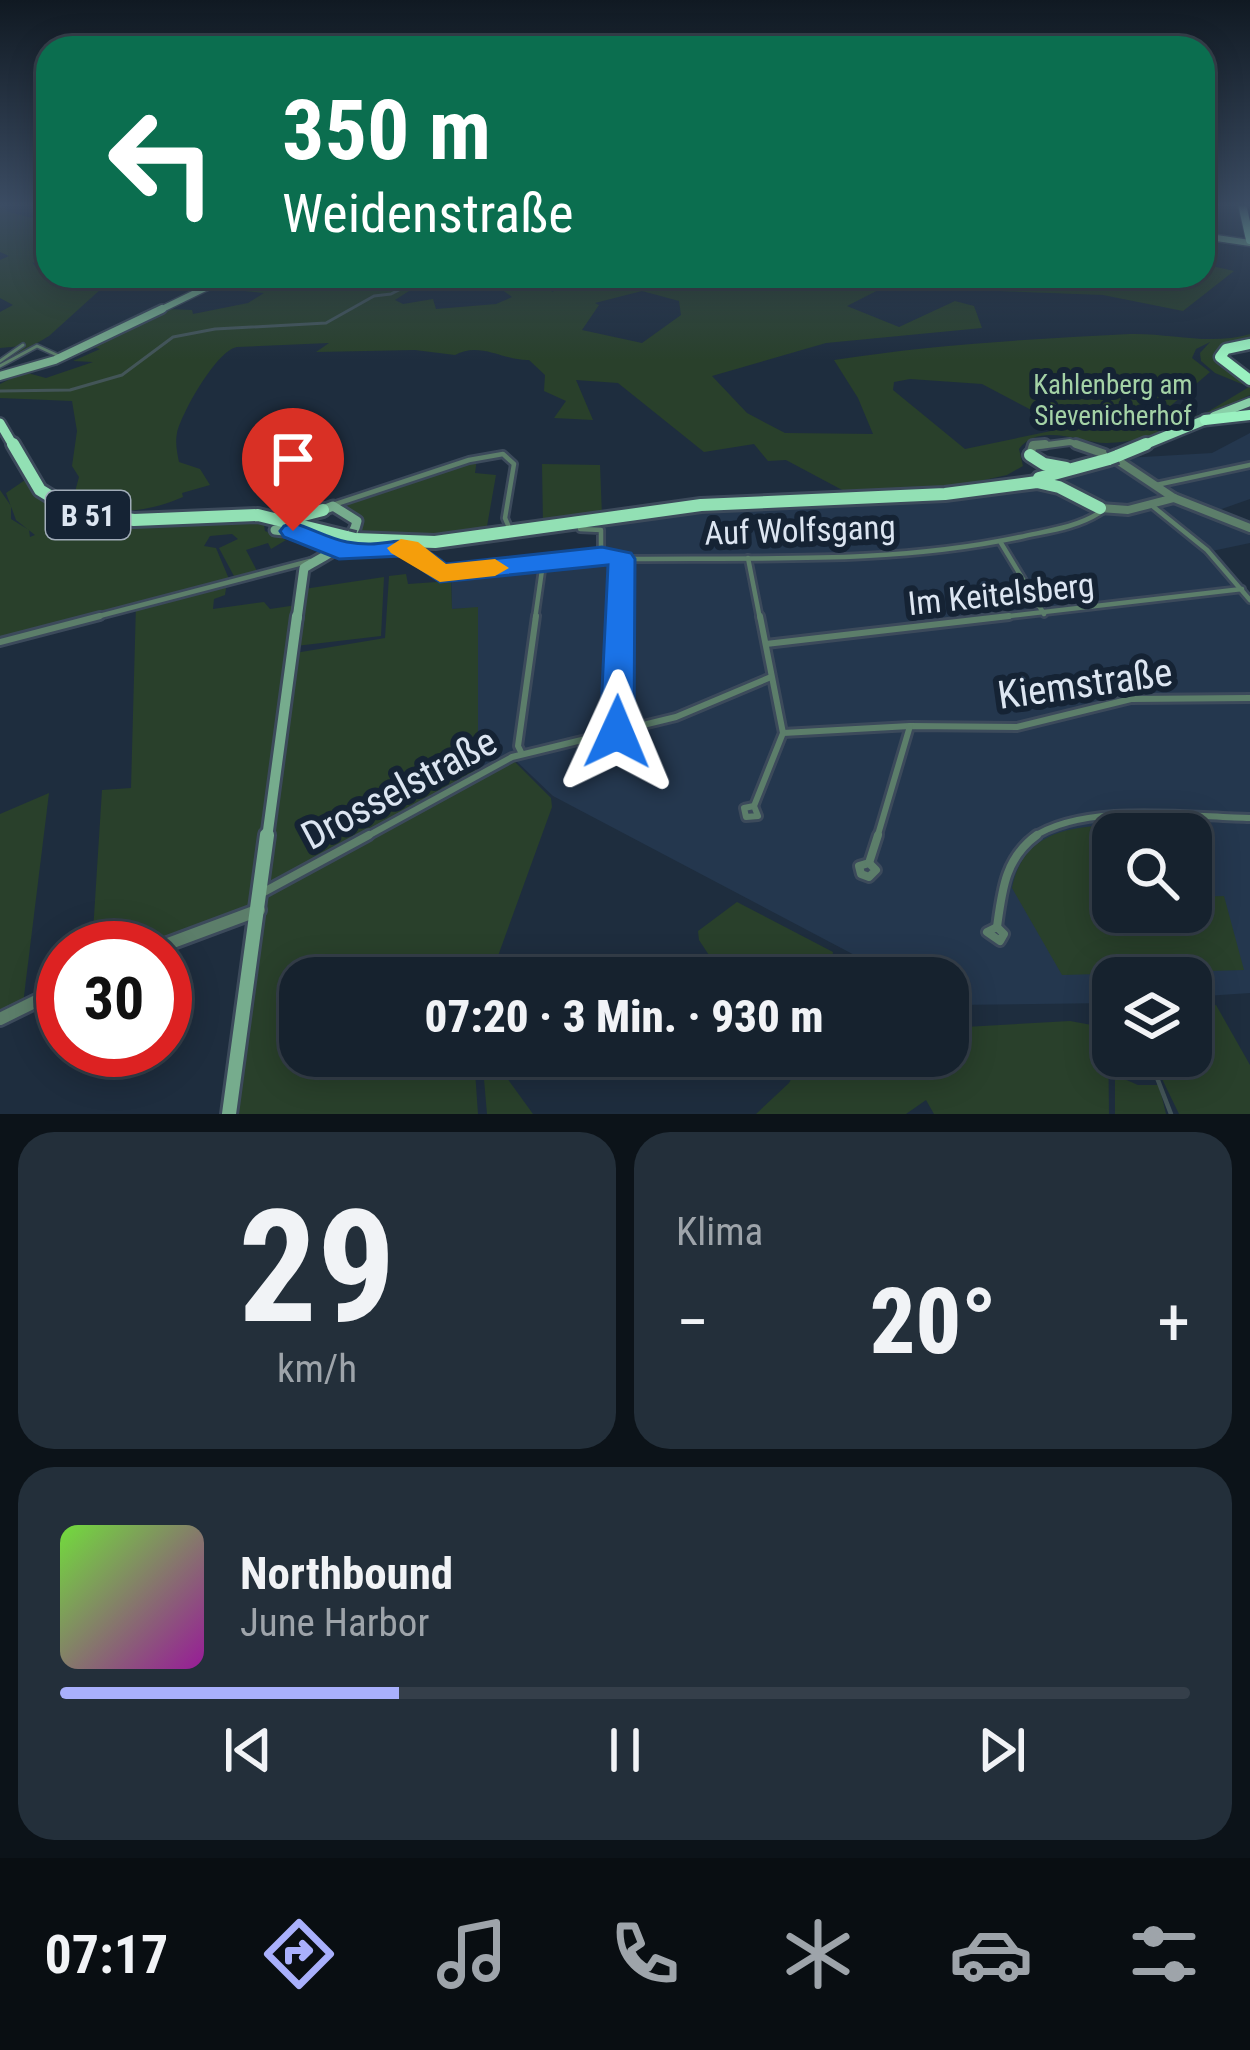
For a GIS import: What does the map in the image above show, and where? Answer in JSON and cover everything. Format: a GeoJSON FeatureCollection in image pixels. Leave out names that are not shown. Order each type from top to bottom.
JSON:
{"type":"FeatureCollection","features":[{"type":"Feature","properties":{"kind":"highway"},"geometry":{"type":"LineString","coordinates":[[1250,346],[1224,355],[1229,365],[1250,378]]}},
{"type":"Feature","properties":{"kind":"highway"},"geometry":{"type":"LineString","coordinates":[[284,523],[351,538],[435,542],[701,506],[995,488],[1085,466],[1205,420],[1250,415]]}},
{"type":"Feature","properties":{"kind":"highway","name":"B 51"},"geometry":{"type":"LineString","coordinates":[[0,423],[40,490],[76,512],[134,520],[262,515],[284,523]]}},
{"type":"Feature","properties":{"kind":"highway"},"geometry":{"type":"LineString","coordinates":[[1030,455],[1050,466],[1085,466]]}},
{"type":"Feature","properties":{"kind":"highway"},"geometry":{"type":"LineString","coordinates":[[995,488],[1026,476],[1033,468],[1030,455]]}},
{"type":"Feature","properties":{"kind":"highway"},"geometry":{"type":"LineString","coordinates":[[1085,466],[1070,473],[1065,483],[1100,508]]}},
{"type":"Feature","properties":{"kind":"highway"},"geometry":{"type":"LineString","coordinates":[[1014,484],[1053,484],[1100,508]]}},
{"type":"Feature","properties":{"kind":"highway"},"geometry":{"type":"LineString","coordinates":[[284,523],[328,508]]}},
{"type":"Feature","properties":{"kind":"highway"},"geometry":{"type":"LineString","coordinates":[[316,528],[314,518],[328,508]]}},
{"type":"Feature","properties":{"kind":"main road"},"geometry":{"type":"LineString","coordinates":[[0,376],[64,357],[205,288]]}},
{"type":"Feature","properties":{"kind":"main road"},"geometry":{"type":"LineString","coordinates":[[1205,420],[1250,402]]}},
{"type":"Feature","properties":{"kind":"main road"},"geometry":{"type":"LineString","coordinates":[[229,1114],[304,568],[350,539],[358,525],[328,508]]}},
{"type":"Feature","properties":{"kind":"main road"},"geometry":{"type":"LineString","coordinates":[[284,523],[332,548]]}},
{"type":"Feature","properties":{"kind":"street"},"geometry":{"type":"LineString","coordinates":[[0,363],[23,345]]}},
{"type":"Feature","properties":{"kind":"street"},"geometry":{"type":"LineString","coordinates":[[0,363],[37,346],[64,357]]}},
{"type":"Feature","properties":{"kind":"street"},"geometry":{"type":"LineString","coordinates":[[1030,455],[1033,445],[1050,441],[1095,449],[1174,498],[1250,528]]}},
{"type":"Feature","properties":{"kind":"street"},"geometry":{"type":"LineString","coordinates":[[328,508],[469,460],[503,454],[514,464],[505,518],[508,525]]}},
{"type":"Feature","properties":{"kind":"street"},"geometry":{"type":"LineString","coordinates":[[1154,485],[1250,465]]}},
{"type":"Feature","properties":{"kind":"street"},"geometry":{"type":"LineString","coordinates":[[1100,508],[1124,510],[1174,498]]}},
{"type":"Feature","properties":{"kind":"street"},"geometry":{"type":"LineString","coordinates":[[1150,504],[1207,550],[1250,600]]}},
{"type":"Feature","properties":{"kind":"street","name":"Auf Wolfsgang"},"geometry":{"type":"LineString","coordinates":[[332,548],[408,548],[440,573],[602,555],[748,558],[1001,543],[1087,520],[1100,508]]}},
{"type":"Feature","properties":{"kind":"street"},"geometry":{"type":"LineString","coordinates":[[580,529],[601,530],[602,555]]}},
{"type":"Feature","properties":{"kind":"street"},"geometry":{"type":"LineString","coordinates":[[1001,543],[1044,614]]}},
{"type":"Feature","properties":{"kind":"street"},"geometry":{"type":"LineString","coordinates":[[748,558],[783,733],[754,806]]}},
{"type":"Feature","properties":{"kind":"street"},"geometry":{"type":"LineString","coordinates":[[617,732],[622,559]]}},
{"type":"Feature","properties":{"kind":"street"},"geometry":{"type":"LineString","coordinates":[[0,642],[310,561]]}},
{"type":"Feature","properties":{"kind":"street"},"geometry":{"type":"LineString","coordinates":[[524,754],[518,746],[543,562]]}},
{"type":"Feature","properties":{"kind":"street","name":"Im Keitelsberg"},"geometry":{"type":"LineString","coordinates":[[766,644],[1242,589]]}},
{"type":"Feature","properties":{"kind":"street","name":"Drosselstraße"},"geometry":{"type":"LineString","coordinates":[[261,901],[388,821],[524,754],[676,717],[771,677]]}},
{"type":"Feature","properties":{"kind":"street","name":"Kiemstraße"},"geometry":{"type":"LineString","coordinates":[[783,733],[910,726],[1017,727],[1131,699],[1250,698]]}},
{"type":"Feature","properties":{"kind":"street"},"geometry":{"type":"LineString","coordinates":[[869,863],[910,726]]}},
{"type":"Feature","properties":{"kind":"street"},"geometry":{"type":"LineString","coordinates":[[1212,818],[1250,818]]}},
{"type":"Feature","properties":{"kind":"street"},"geometry":{"type":"LineString","coordinates":[[997,927],[1011,864],[1031,837],[1060,824],[1092,821]]}},
{"type":"Feature","properties":{"kind":"street"},"geometry":{"type":"LineString","coordinates":[[192,932],[261,901]]}},
{"type":"Feature","properties":{"kind":"street"},"geometry":{"type":"LineString","coordinates":[[0,1019],[36,1001]]}},
{"type":"Feature","properties":{"kind":"shaded area"},"geometry":{"type":"Polygon","coordinates":[[[1250,433],[1250,499],[1216,511],[1250,527],[1250,543],[1212,551],[1250,595],[1250,993],[1212,996],[1212,957],[1092,957],[1092,1003],[969,1005],[969,957],[858,957],[553,796],[512,757],[477,775],[478,608],[452,609],[451,572],[601,555],[603,521],[1007,492],[1125,458],[1212,453],[1250,433]]]}},
{"type":"Feature","properties":{"kind":"green space"},"geometry":{"type":"Polygon","coordinates":[[[36,256],[36,264],[32,262],[36,288],[102,288],[49,336],[0,365],[22,346],[0,348],[0,312],[13,305],[0,298],[0,260],[36,256]]]}},
{"type":"Feature","properties":{"kind":"green space"},"geometry":{"type":"Polygon","coordinates":[[[1215,267],[1234,271],[1215,286],[1215,267]]]}},
{"type":"Feature","properties":{"kind":"green space","name":"Kahlenberg am Sievenicherhof"},"geometry":{"type":"Polygon","coordinates":[[[241,288],[426,288],[395,300],[403,304],[433,299],[436,309],[496,304],[512,297],[500,288],[553,292],[554,288],[882,288],[847,306],[899,327],[955,301],[974,306],[982,328],[826,343],[712,376],[747,413],[785,433],[873,434],[834,360],[980,343],[1130,334],[1206,339],[1250,334],[1250,342],[1218,351],[1250,382],[1250,395],[1144,438],[1107,443],[1038,436],[1019,449],[1023,466],[1007,475],[943,489],[846,492],[786,460],[768,461],[754,444],[704,452],[618,383],[576,380],[593,420],[554,418],[566,401],[544,391],[545,375],[529,360],[474,350],[455,355],[415,350],[316,352],[329,343],[237,347],[211,370],[177,433],[179,462],[200,469],[210,485],[170,502],[128,511],[100,509],[73,499],[79,477],[72,466],[77,431],[72,401],[0,398],[0,384],[24,372],[46,378],[93,362],[73,361],[100,349],[90,346],[169,309],[192,310],[193,314],[248,303],[264,293],[241,288]],[[642,291],[595,303],[599,305],[582,330],[642,343],[681,315],[679,301],[642,291]],[[1210,342],[1196,349],[1192,358],[1210,372],[1160,415],[1156,421],[1166,427],[1209,411],[1249,387],[1215,373],[1201,361],[1200,353],[1210,342]],[[894,382],[893,390],[965,449],[1075,426],[1065,412],[1039,414],[982,384],[894,382]]]}},
{"type":"Feature","properties":{"kind":"green space"},"geometry":{"type":"Polygon","coordinates":[[[965,288],[1212,288],[1183,311],[1103,295],[965,288]]]}},
{"type":"Feature","properties":{"kind":"green space"},"geometry":{"type":"Polygon","coordinates":[[[477,459],[475,473],[496,475],[486,532],[438,539],[357,535],[359,521],[339,505],[477,459]]]}},
{"type":"Feature","properties":{"kind":"green space"},"geometry":{"type":"Polygon","coordinates":[[[542,464],[600,465],[602,516],[543,524],[542,464]]]}},
{"type":"Feature","properties":{"kind":"green space"},"geometry":{"type":"Polygon","coordinates":[[[28,478],[46,497],[102,518],[263,519],[265,531],[286,540],[271,549],[268,543],[246,550],[257,571],[235,578],[219,548],[238,539],[232,534],[210,536],[204,546],[216,548],[229,579],[176,594],[227,582],[225,595],[214,599],[213,609],[264,602],[270,609],[297,605],[251,906],[192,931],[192,921],[94,921],[102,790],[131,788],[136,604],[0,642],[0,490],[11,505],[6,493],[28,478]]]}},
{"type":"Feature","properties":{"kind":"green space"},"geometry":{"type":"Polygon","coordinates":[[[406,574],[408,584],[451,581],[452,609],[478,607],[478,773],[267,884],[295,653],[385,638],[389,576],[406,574]]]}},
{"type":"Feature","properties":{"kind":"green space"},"geometry":{"type":"Polygon","coordinates":[[[384,577],[381,636],[296,646],[304,589],[384,577]]]}},
{"type":"Feature","properties":{"kind":"green space"},"geometry":{"type":"Polygon","coordinates":[[[514,761],[551,798],[552,807],[498,957],[279,957],[279,1077],[475,1077],[478,1114],[233,1114],[265,896],[514,761]]]}},
{"type":"Feature","properties":{"kind":"green space"},"geometry":{"type":"Polygon","coordinates":[[[49,793],[23,1004],[0,1017],[0,814],[49,793]]]}},
{"type":"Feature","properties":{"kind":"green space"},"geometry":{"type":"Polygon","coordinates":[[[1092,827],[1092,933],[1212,933],[1212,896],[1224,896],[1244,970],[1212,971],[1212,957],[1092,957],[1092,974],[1062,975],[1012,888],[1017,870],[1035,845],[1092,827]]]}},
{"type":"Feature","properties":{"kind":"green space"},"geometry":{"type":"Polygon","coordinates":[[[737,902],[833,952],[832,957],[710,957],[698,931],[737,902]]]}},
{"type":"Feature","properties":{"kind":"green space"},"geometry":{"type":"Polygon","coordinates":[[[1212,1005],[1250,1065],[1250,1114],[1179,1114],[1161,1077],[1212,1077],[1212,1005]]]}},
{"type":"Feature","properties":{"kind":"green space"},"geometry":{"type":"Polygon","coordinates":[[[1070,1021],[1092,1025],[1092,1077],[1109,1077],[1109,1114],[934,1114],[926,1100],[906,1114],[756,1114],[792,1077],[969,1077],[969,1027],[1070,1021]]]}},
{"type":"Feature","properties":{"kind":"green space"},"geometry":{"type":"Polygon","coordinates":[[[484,1077],[506,1077],[533,1114],[487,1114],[484,1077]]]}},
{"type":"Feature","properties":{"kind":"green space"},"geometry":{"type":"Polygon","coordinates":[[[1115,1077],[1138,1085],[1159,1085],[1166,1114],[1115,1114],[1115,1077]]]}},
{"type":"Feature","properties":{"kind":"waterway"},"geometry":{"type":"LineString","coordinates":[[0,391],[70,390],[122,375],[173,337],[215,329],[326,323],[374,296],[403,288]]}},
{"type":"Feature","properties":{"kind":"waterway"},"geometry":{"type":"LineString","coordinates":[[1157,1077],[1171,1114]]}},
{"type":"Feature","properties":{"kind":"slow traffic"},"geometry":{"type":"LineString","coordinates":[[401,548],[408,548],[440,573],[495,568]]}},
{"type":"Feature","properties":{"kind":"route"},"geometry":{"type":"LineString","coordinates":[[293,531],[316,537],[339,551],[408,548],[440,573],[602,555],[622,559],[617,732]]}}]}
